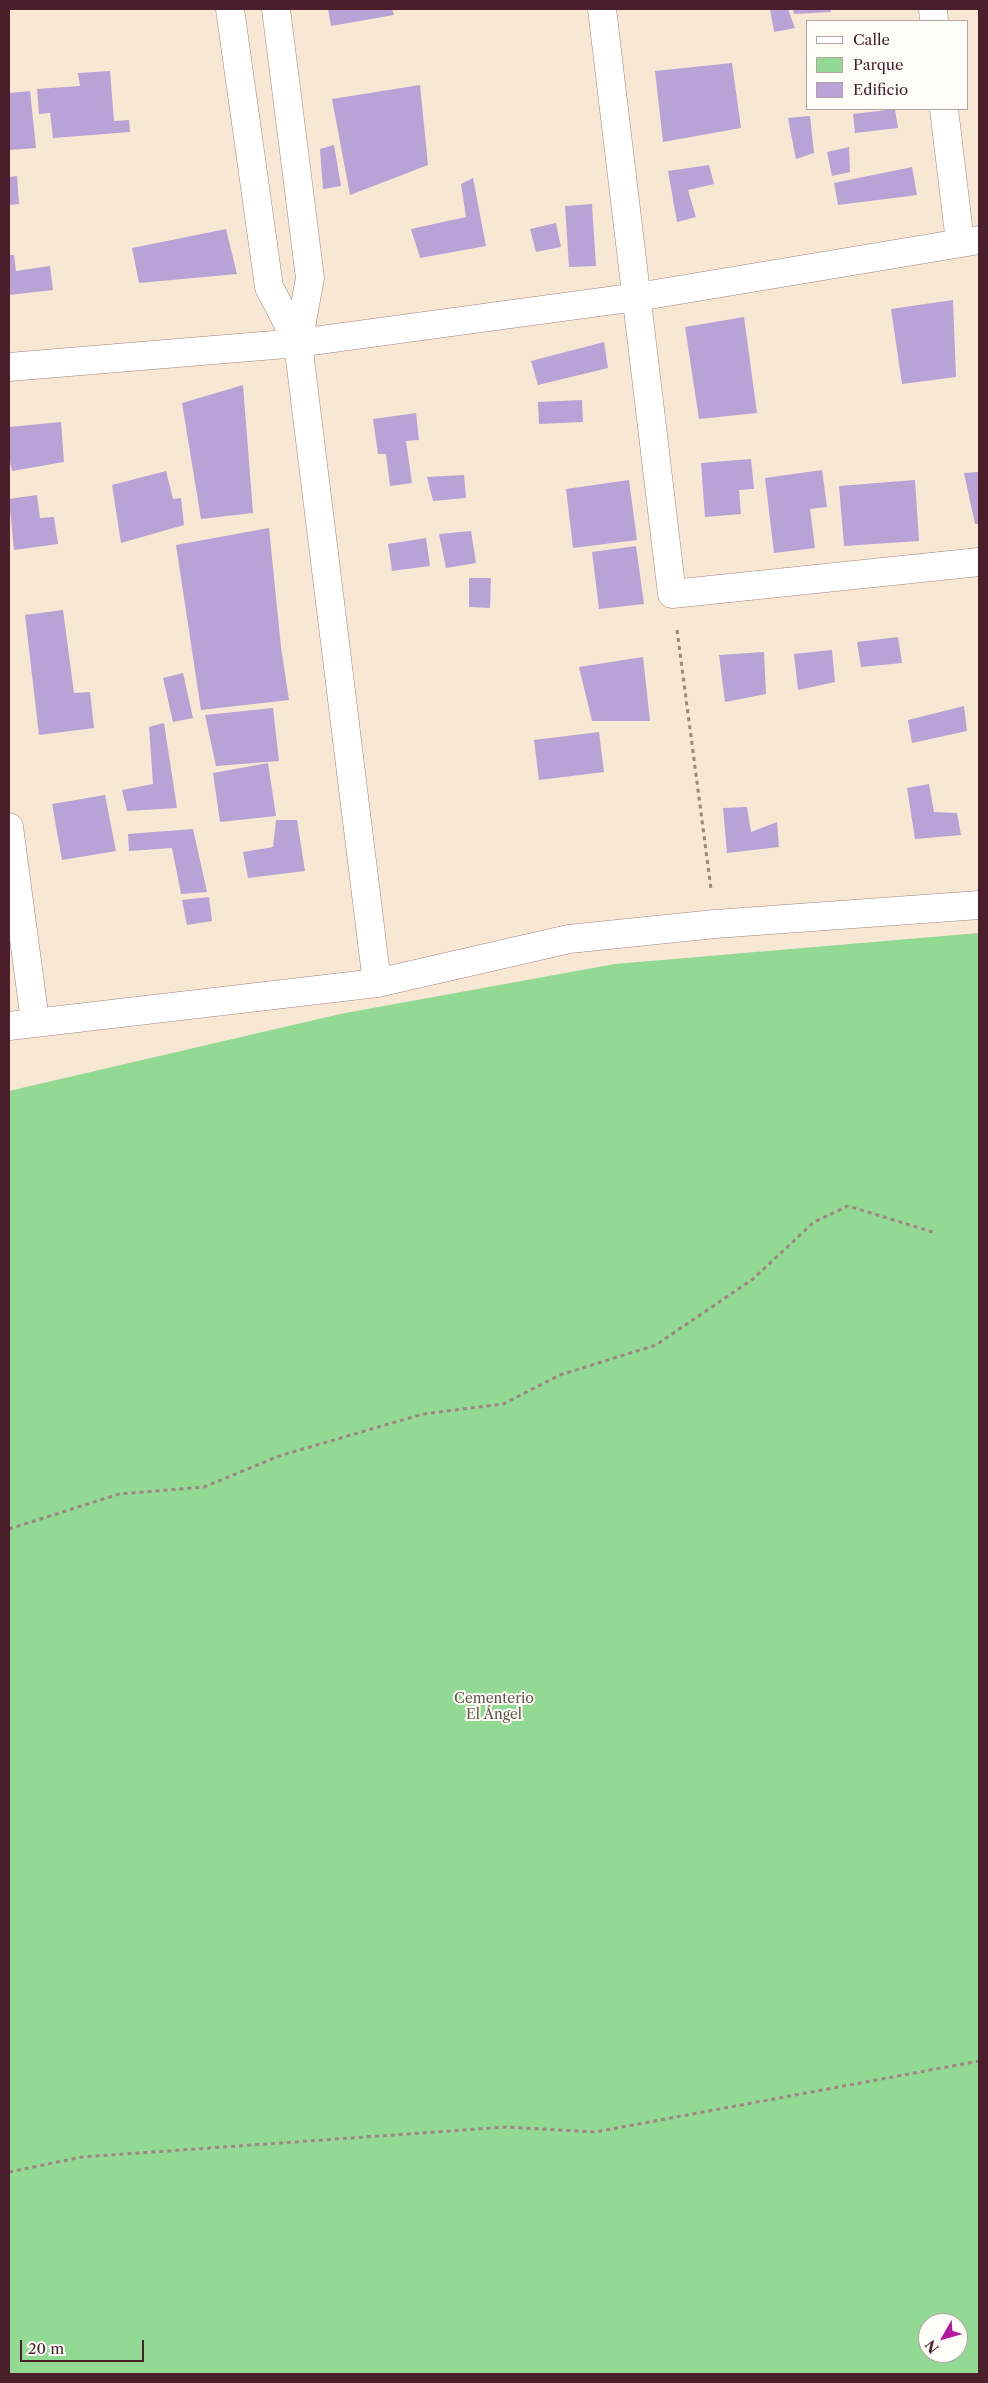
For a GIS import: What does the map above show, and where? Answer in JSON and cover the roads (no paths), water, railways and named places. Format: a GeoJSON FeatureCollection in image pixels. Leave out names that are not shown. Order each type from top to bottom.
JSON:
{"type":"FeatureCollection","features":[{"type":"Feature","properties":{"kind":"street"},"geometry":{"type":"LineString","coordinates":[[230,9],[269,287],[298,342]]}},
{"type":"Feature","properties":{"kind":"street"},"geometry":{"type":"LineString","coordinates":[[276,9],[310,278],[298,342],[377,983]]}},
{"type":"Feature","properties":{"kind":"street"},"geometry":{"type":"LineString","coordinates":[[602,9],[672,594],[979,562]]}},
{"type":"Feature","properties":{"kind":"street"},"geometry":{"type":"LineString","coordinates":[[9,367],[298,342],[637,297],[970,241],[944,110]]}},
{"type":"Feature","properties":{"kind":"street"},"geometry":{"type":"LineString","coordinates":[[9,827],[22,1024],[377,983],[569,939],[715,924],[979,905]]}},
{"type":"Feature","properties":{"kind":"park label","name":"Cementerio El Ángel"},"geometry":{"type":"Point","coordinates":[494,1708]}}]}
